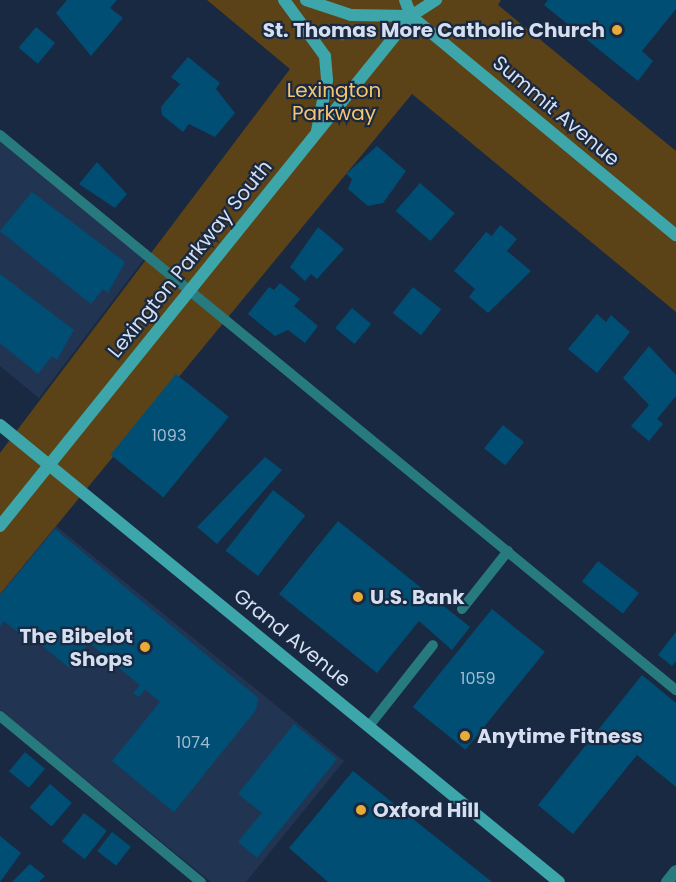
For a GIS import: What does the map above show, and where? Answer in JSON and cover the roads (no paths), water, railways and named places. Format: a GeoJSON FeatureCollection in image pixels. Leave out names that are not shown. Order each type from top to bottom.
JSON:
{"type":"FeatureCollection","features":[{"type":"Feature","properties":{"kind":"main road"},"geometry":{"type":"LineString","coordinates":[[284,0],[325,56],[327,80],[316,133]]}},
{"type":"Feature","properties":{"kind":"main road"},"geometry":{"type":"LineString","coordinates":[[306,0],[351,15],[411,16],[436,0]]}},
{"type":"Feature","properties":{"kind":"main road","name":"Summit Avenue"},"geometry":{"type":"LineString","coordinates":[[405,0],[411,16],[676,235]]}},
{"type":"Feature","properties":{"kind":"main road"},"geometry":{"type":"LineString","coordinates":[[411,16],[416,0]]}},
{"type":"Feature","properties":{"kind":"main road","name":"Lexington Parkway South"},"geometry":{"type":"LineString","coordinates":[[0,526],[411,16]]}},
{"type":"Feature","properties":{"kind":"main road","name":"Grand Avenue"},"geometry":{"type":"LineString","coordinates":[[0,425],[559,882]]}},
{"type":"Feature","properties":{"kind":"street"},"geometry":{"type":"LineString","coordinates":[[667,882],[676,871]]}},
{"type":"Feature","properties":{"kind":"lane"},"geometry":{"type":"LineString","coordinates":[[0,135],[192,289],[676,690]]}},
{"type":"Feature","properties":{"kind":"lane"},"geometry":{"type":"LineString","coordinates":[[462,609],[508,551]]}},
{"type":"Feature","properties":{"kind":"lane"},"geometry":{"type":"LineString","coordinates":[[369,726],[433,645]]}},
{"type":"Feature","properties":{"kind":"lane"},"geometry":{"type":"LineString","coordinates":[[0,716],[201,882]]}},
{"type":"Feature","properties":{"kind":"place","name":"St. Thomas More Catholic Church"},"geometry":{"type":"Point","coordinates":[617,30]}},
{"type":"Feature","properties":{"kind":"place","name":"U.S. Bank"},"geometry":{"type":"Point","coordinates":[358,597]}},
{"type":"Feature","properties":{"kind":"place","name":"The Bibelot Shops"},"geometry":{"type":"Point","coordinates":[145,647]}},
{"type":"Feature","properties":{"kind":"place","name":"Anytime Fitness"},"geometry":{"type":"Point","coordinates":[465,736]}},
{"type":"Feature","properties":{"kind":"place","name":"Oxford Hill"},"geometry":{"type":"Point","coordinates":[361,810]}},
{"type":"Feature","properties":{"kind":"park label","name":"Lexington Parkway"},"geometry":{"type":"Point","coordinates":[334,102]}}]}
